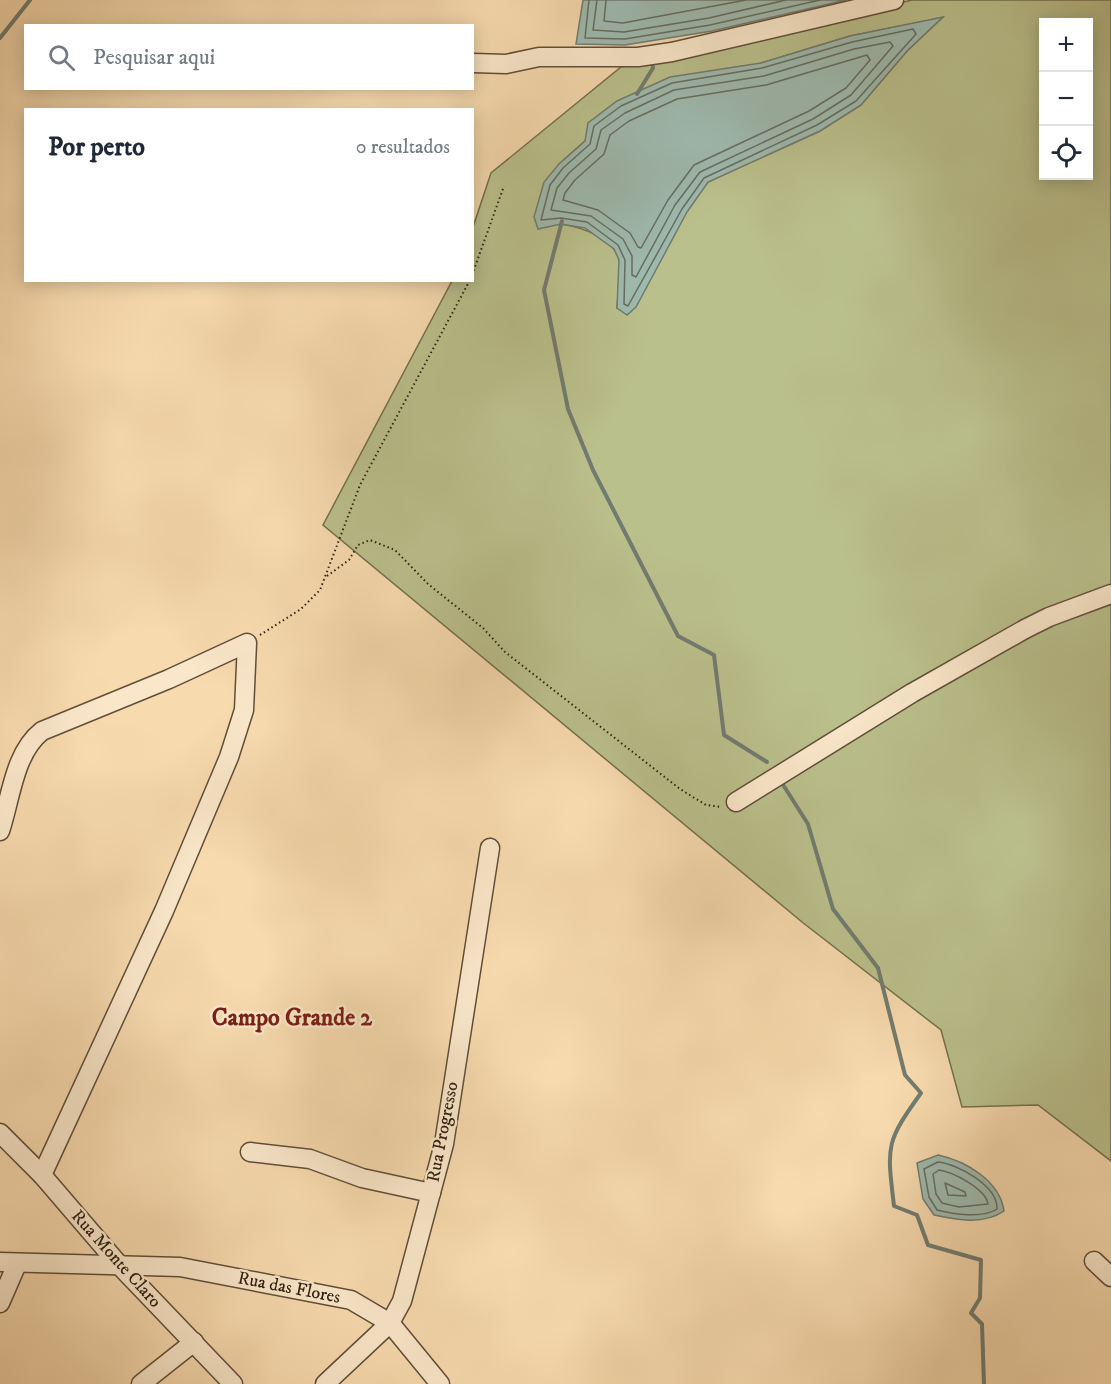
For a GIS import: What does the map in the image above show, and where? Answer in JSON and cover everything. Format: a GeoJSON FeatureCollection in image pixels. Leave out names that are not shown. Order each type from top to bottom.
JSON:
{"type":"FeatureCollection","features":[{"type":"Feature","properties":{"kind":"street"},"geometry":{"type":"LineString","coordinates":[[474,63],[506,64],[540,57],[638,57],[672,52],[894,0]]}},
{"type":"Feature","properties":{"kind":"street"},"geometry":{"type":"LineString","coordinates":[[736,802],[912,693],[1025,629],[1049,617],[1111,594]]}},
{"type":"Feature","properties":{"kind":"street"},"geometry":{"type":"LineString","coordinates":[[0,831],[22,757],[30,740],[42,731],[248,643],[244,710],[229,757],[164,910],[42,1175]]}},
{"type":"Feature","properties":{"kind":"street","name":"Rua Progresso"},"geometry":{"type":"LineString","coordinates":[[325,1384],[390,1323],[402,1301],[444,1144],[490,848]]}},
{"type":"Feature","properties":{"kind":"street","name":"Rua Monte Claro"},"geometry":{"type":"LineString","coordinates":[[0,1133],[42,1175],[121,1267],[233,1384]]}},
{"type":"Feature","properties":{"kind":"street"},"geometry":{"type":"LineString","coordinates":[[250,1152],[310,1159],[362,1178],[431,1193]]}},
{"type":"Feature","properties":{"kind":"street"},"geometry":{"type":"LineString","coordinates":[[1094,1261],[1111,1277]]}},
{"type":"Feature","properties":{"kind":"street"},"geometry":{"type":"LineString","coordinates":[[0,1303],[8,1263]]}},
{"type":"Feature","properties":{"kind":"street","name":"Rua das Flores"},"geometry":{"type":"LineString","coordinates":[[8,1263],[180,1267],[351,1300],[390,1323],[440,1384]]}},
{"type":"Feature","properties":{"kind":"street"},"geometry":{"type":"LineString","coordinates":[[141,1384],[194,1342]]}},
{"type":"Feature","properties":{"kind":"path"},"geometry":{"type":"LineString","coordinates":[[474,269],[504,186]]}},
{"type":"Feature","properties":{"kind":"path"},"geometry":{"type":"LineString","coordinates":[[248,643],[301,609],[321,590],[360,486],[469,282]]}},
{"type":"Feature","properties":{"kind":"path"},"geometry":{"type":"LineString","coordinates":[[327,576],[349,560],[358,545],[370,540],[395,550],[428,584],[483,627],[505,652],[680,789],[706,805],[719,808],[736,802]]}},
{"type":"Feature","properties":{"kind":"green space"},"geometry":{"type":"Polygon","coordinates":[[[912,0],[1111,0],[1111,1161],[1038,1105],[962,1107],[941,1030],[802,922],[323,525],[451,282],[474,282],[474,224],[491,173],[621,67],[912,0]],[[942,18],[850,36],[761,63],[585,141],[559,164],[561,224],[595,234],[616,252],[620,271],[617,307],[708,182],[820,131],[861,105],[907,51],[942,18]]]}},
{"type":"Feature","properties":{"kind":"water"},"geometry":{"type":"Polygon","coordinates":[[[583,0],[846,0],[712,31],[625,45],[576,44],[583,0]]]}},
{"type":"Feature","properties":{"kind":"water"},"geometry":{"type":"Polygon","coordinates":[[[943,17],[907,51],[861,105],[820,131],[708,182],[687,212],[636,307],[627,315],[617,308],[619,260],[614,249],[585,228],[561,224],[538,229],[534,217],[544,182],[559,164],[585,141],[588,123],[617,101],[670,77],[761,63],[850,36],[943,17]]]}},
{"type":"Feature","properties":{"kind":"water"},"geometry":{"type":"Polygon","coordinates":[[[938,1155],[960,1162],[980,1174],[996,1190],[1004,1211],[979,1220],[961,1220],[934,1215],[923,1199],[917,1163],[938,1155]]]}},
{"type":"Feature","properties":{"kind":"waterway"},"geometry":{"type":"LineString","coordinates":[[0,38],[30,0]]}},
{"type":"Feature","properties":{"kind":"waterway"},"geometry":{"type":"LineString","coordinates":[[637,94],[653,68],[652,61]]}},
{"type":"Feature","properties":{"kind":"waterway"},"geometry":{"type":"LineString","coordinates":[[562,221],[544,290],[568,409],[593,470],[678,636],[714,655],[724,735],[767,762]]}},
{"type":"Feature","properties":{"kind":"waterway"},"geometry":{"type":"LineString","coordinates":[[780,780],[808,824],[833,909],[878,968],[905,1075],[921,1093],[901,1123],[891,1146],[890,1170],[894,1206],[917,1215],[928,1245],[981,1260],[980,1298],[971,1313],[982,1324],[984,1384]]}},
{"type":"Feature","properties":{"kind":"district","name":"Campo Grande 2"},"geometry":{"type":"Point","coordinates":[292,1018]}}]}
